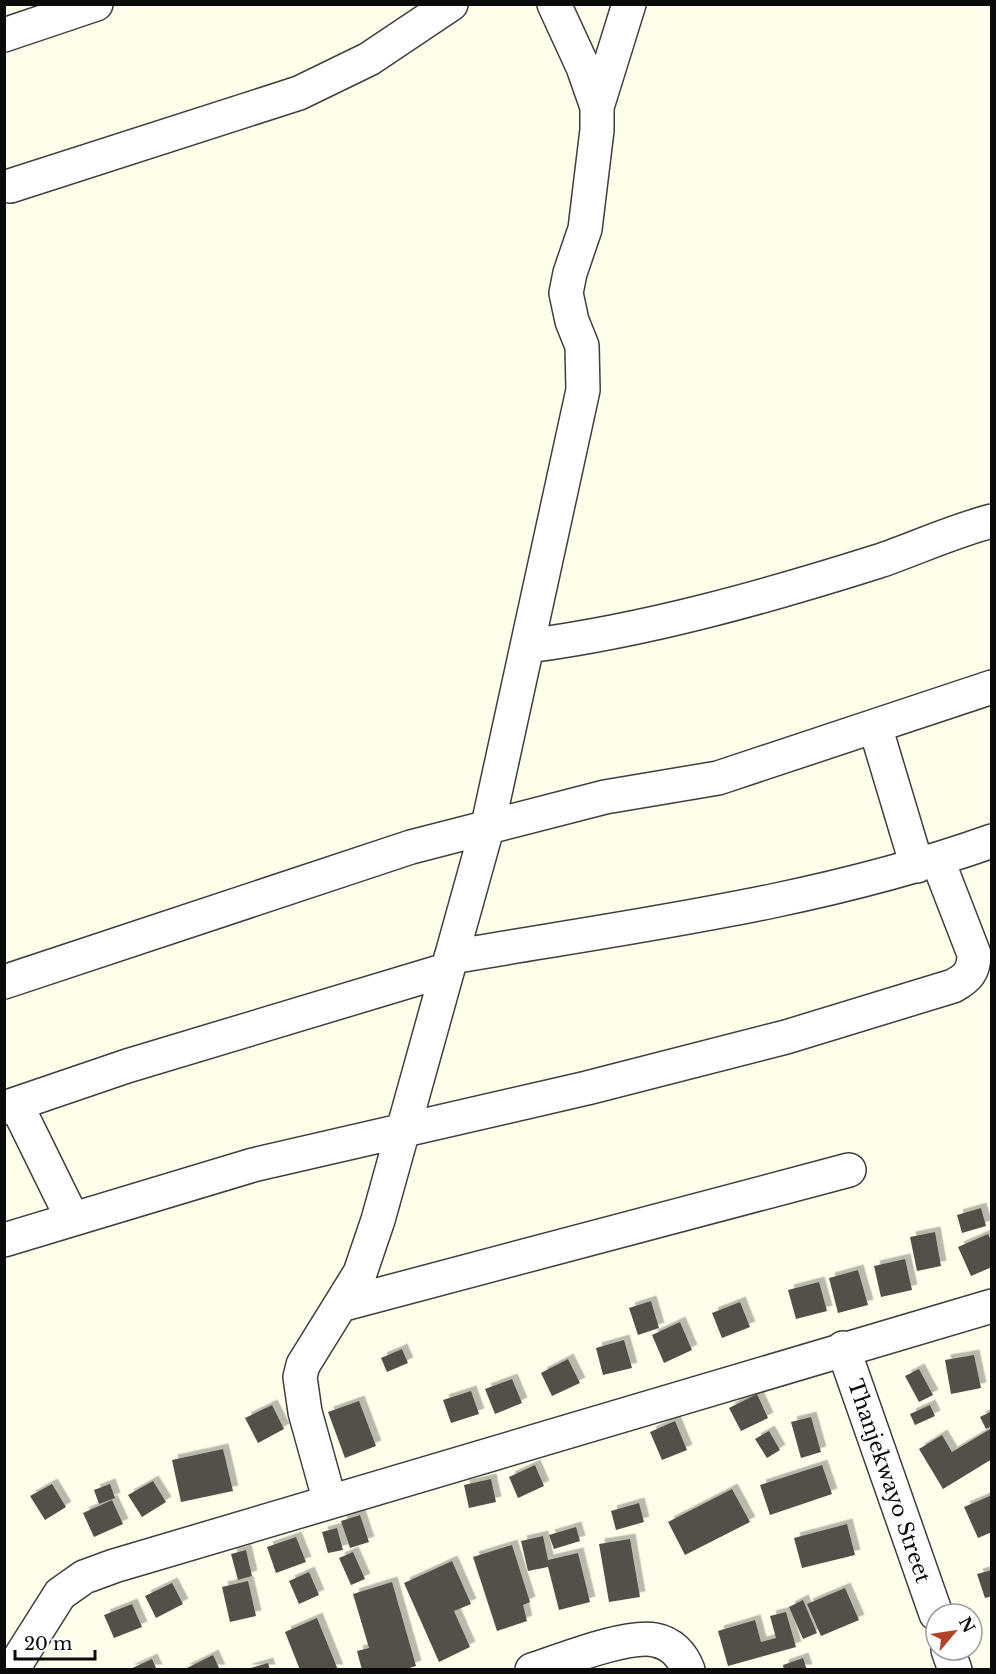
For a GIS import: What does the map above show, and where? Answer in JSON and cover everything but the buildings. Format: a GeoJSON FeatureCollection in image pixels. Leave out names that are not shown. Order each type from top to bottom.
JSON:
{"type":"FeatureCollection","features":[{"type":"Feature","properties":{"kind":"street"},"geometry":{"type":"LineString","coordinates":[[4,35],[96,4]]}},
{"type":"Feature","properties":{"kind":"street"},"geometry":{"type":"LineString","coordinates":[[10,186],[299,93],[340,75],[416,15],[452,4]]}},
{"type":"Feature","properties":{"kind":"street"},"geometry":{"type":"LineString","coordinates":[[554,4],[583,67],[597,107]]}},
{"type":"Feature","properties":{"kind":"street"},"geometry":{"type":"LineString","coordinates":[[330,1502],[305,1412],[300,1377],[303,1365],[368,1254],[488,825],[583,390],[582,346],[572,321],[566,293],[570,273],[585,229],[597,130],[597,107],[629,4]]}},
{"type":"Feature","properties":{"kind":"street"},"geometry":{"type":"LineString","coordinates":[[528,646],[645,627],[882,560],[992,521]]}},
{"type":"Feature","properties":{"kind":"street"},"geometry":{"type":"LineString","coordinates":[[4,982],[411,847],[488,825],[605,797],[718,778],[992,687]]}},
{"type":"Feature","properties":{"kind":"street"},"geometry":{"type":"LineString","coordinates":[[4,1240],[252,1165],[576,1091],[786,1037],[953,986],[969,976],[974,967],[974,954],[927,863],[875,726]]}},
{"type":"Feature","properties":{"kind":"street"},"geometry":{"type":"LineString","coordinates":[[72,1218],[10,1106],[449,963],[778,900],[927,863],[992,841]]}},
{"type":"Feature","properties":{"kind":"street"},"geometry":{"type":"LineString","coordinates":[[340,1305],[849,1170]]}},
{"type":"Feature","properties":{"kind":"street"},"geometry":{"type":"LineString","coordinates":[[12,1670],[60,1594],[84,1577],[114,1566],[843,1348],[992,1306]]}},
{"type":"Feature","properties":{"kind":"street","name":"Thanjekwayo Street"},"geometry":{"type":"LineString","coordinates":[[843,1348],[932,1602]]}},
{"type":"Feature","properties":{"kind":"street"},"geometry":{"type":"LineString","coordinates":[[532,1670],[626,1642],[654,1639],[676,1649],[688,1670]]}}]}
